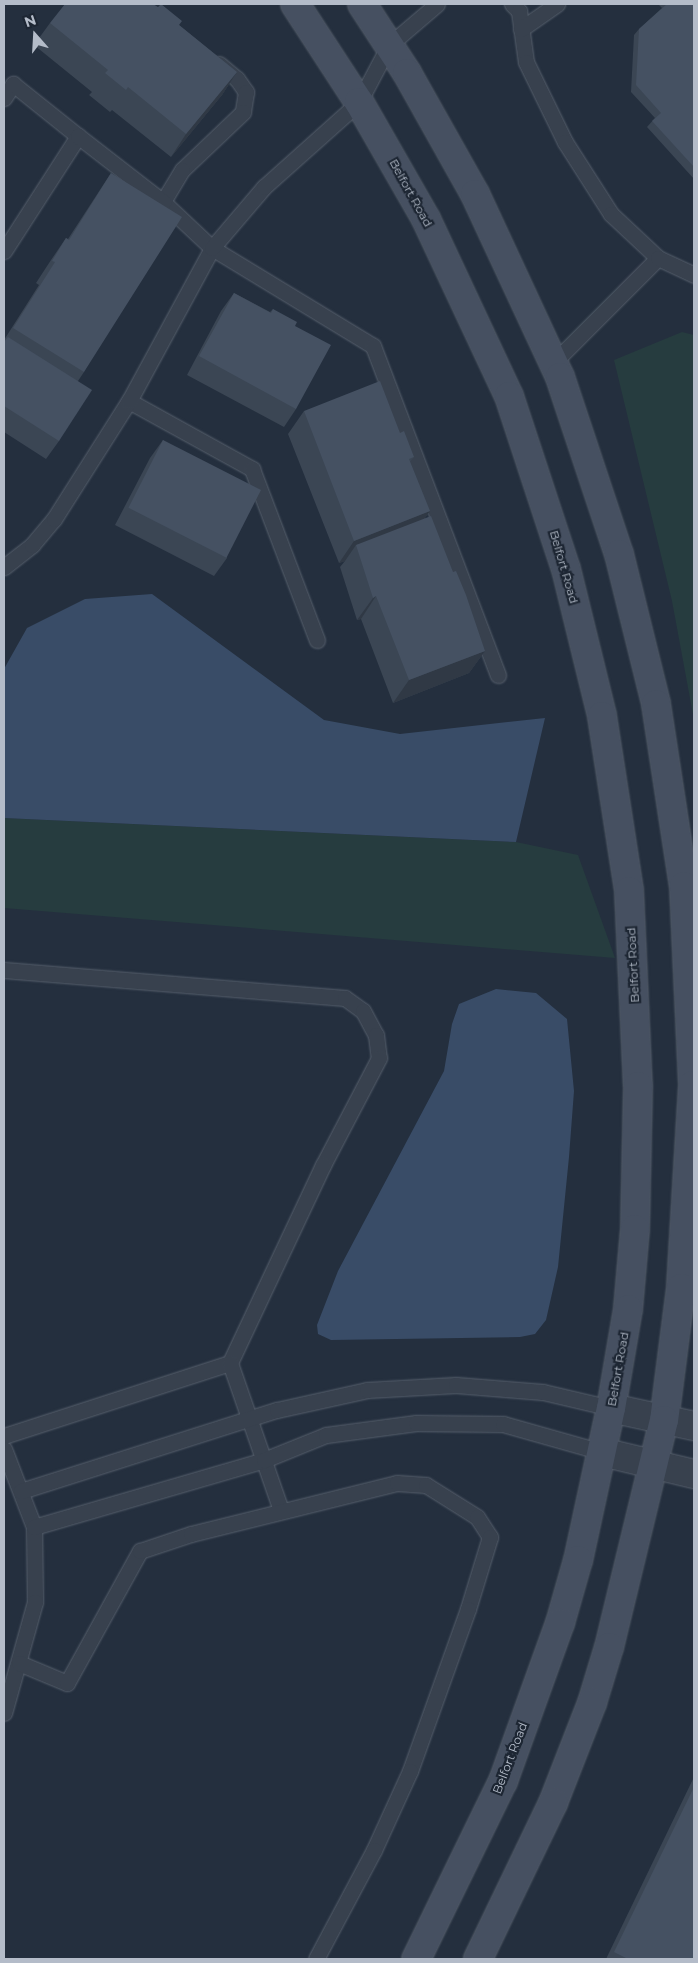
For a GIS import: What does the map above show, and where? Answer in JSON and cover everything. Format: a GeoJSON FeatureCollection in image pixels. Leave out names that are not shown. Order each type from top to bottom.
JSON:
{"type":"FeatureCollection","features":[{"type":"Feature","properties":{"kind":"street","name":"Belfort Road"},"geometry":{"type":"LineString","coordinates":[[295,4],[359,102],[426,219],[509,396],[566,569],[602,716],[629,891],[638,1086],[633,1247],[628,1309],[611,1408],[560,1623],[503,1781],[416,1959]]}},
{"type":"Feature","properties":{"kind":"street"},"geometry":{"type":"LineString","coordinates":[[362,4],[389,46],[475,194],[554,362],[619,554],[649,676],[674,804],[684,886],[694,1085],[681,1288],[664,1420],[655,1464],[609,1647],[592,1703],[553,1803],[478,1959]]}},
{"type":"Feature","properties":{"kind":"street"},"geometry":{"type":"LineString","coordinates":[[611,1408],[694,1426]]}},
{"type":"Feature","properties":{"kind":"street"},"geometry":{"type":"LineString","coordinates":[[602,1452],[694,1474]]}},
{"type":"Feature","properties":{"kind":"lane"},"geometry":{"type":"LineString","coordinates":[[4,567],[32,545],[54,519],[129,401],[212,248],[264,187],[359,102],[389,46],[437,4]]}},
{"type":"Feature","properties":{"kind":"lane"},"geometry":{"type":"LineString","coordinates":[[512,4],[518,11],[526,62],[565,142],[612,214],[658,258],[694,275]]}},
{"type":"Feature","properties":{"kind":"lane"},"geometry":{"type":"LineString","coordinates":[[521,29],[557,4]]}},
{"type":"Feature","properties":{"kind":"lane"},"geometry":{"type":"LineString","coordinates":[[163,202],[182,170],[243,112],[246,92],[237,79],[208,56]]}},
{"type":"Feature","properties":{"kind":"lane"},"geometry":{"type":"LineString","coordinates":[[4,98],[13,84],[163,202],[212,248],[373,346],[498,675]]}},
{"type":"Feature","properties":{"kind":"lane"},"geometry":{"type":"LineString","coordinates":[[4,251],[78,136]]}},
{"type":"Feature","properties":{"kind":"lane"},"geometry":{"type":"LineString","coordinates":[[554,362],[658,258]]}},
{"type":"Feature","properties":{"kind":"lane"},"geometry":{"type":"LineString","coordinates":[[129,401],[252,469],[317,640]]}},
{"type":"Feature","properties":{"kind":"lane"},"geometry":{"type":"LineString","coordinates":[[4,970],[345,998],[363,1011],[376,1035],[379,1058],[323,1164],[230,1363],[251,1418],[280,1510]]}},
{"type":"Feature","properties":{"kind":"lane"},"geometry":{"type":"LineString","coordinates":[[4,1436],[230,1363]]}},
{"type":"Feature","properties":{"kind":"lane"},"geometry":{"type":"LineString","coordinates":[[21,1491],[251,1418],[367,1390],[456,1385],[543,1392],[611,1408]]}},
{"type":"Feature","properties":{"kind":"lane"},"geometry":{"type":"LineString","coordinates":[[34,1527],[264,1460],[326,1435],[416,1423],[503,1424],[602,1452]]}},
{"type":"Feature","properties":{"kind":"lane"},"geometry":{"type":"LineString","coordinates":[[4,1449],[34,1527],[35,1602],[4,1713]]}},
{"type":"Feature","properties":{"kind":"lane"},"geometry":{"type":"LineString","coordinates":[[18,1663],[67,1683],[140,1551],[280,1510],[397,1483],[426,1486],[477,1517],[490,1537],[468,1609],[410,1771],[374,1850],[316,1959]]}},
{"type":"Feature","properties":{"kind":"green space"},"geometry":{"type":"Polygon","coordinates":[[[682,332],[694,335],[694,720],[672,601],[614,360],[682,332]]]}},
{"type":"Feature","properties":{"kind":"green space"},"geometry":{"type":"Polygon","coordinates":[[[4,818],[516,842],[578,855],[615,958],[4,908],[4,818]]]}},
{"type":"Feature","properties":{"kind":"water"},"geometry":{"type":"Polygon","coordinates":[[[152,594],[324,720],[400,734],[545,718],[516,842],[4,818],[4,669],[27,628],[85,599],[152,594]]]}},
{"type":"Feature","properties":{"kind":"water"},"geometry":{"type":"Polygon","coordinates":[[[496,989],[536,993],[567,1019],[574,1091],[558,1267],[546,1320],[535,1334],[520,1337],[331,1340],[318,1334],[317,1325],[338,1271],[444,1071],[452,1024],[459,1004],[496,989]]]}},
{"type":"Feature","properties":{"kind":"building"},"geometry":{"type":"Polygon","coordinates":[[[65,4],[153,4],[158,7],[161,4],[182,21],[179,25],[237,72],[186,134],[128,87],[126,90],[105,73],[108,70],[50,23],[65,4]]]}},
{"type":"Feature","properties":{"kind":"building"},"geometry":{"type":"Polygon","coordinates":[[[667,4],[694,4],[694,167],[652,121],[661,113],[636,85],[639,29],[667,4]]]}},
{"type":"Feature","properties":{"kind":"building"},"geometry":{"type":"Polygon","coordinates":[[[111,173],[182,217],[84,372],[13,328],[55,262],[52,261],[66,238],[69,240],[111,173]]]}},
{"type":"Feature","properties":{"kind":"building"},"geometry":{"type":"Polygon","coordinates":[[[234,293],[271,313],[273,309],[297,322],[295,326],[331,345],[296,409],[199,356],[234,293]]]}},
{"type":"Feature","properties":{"kind":"building"},"geometry":{"type":"Polygon","coordinates":[[[8,337],[92,390],[59,441],[4,406],[4,342],[8,337]]]}},
{"type":"Feature","properties":{"kind":"building"},"geometry":{"type":"Polygon","coordinates":[[[380,381],[400,433],[404,431],[414,457],[409,459],[430,511],[354,541],[304,411],[380,381]]]}},
{"type":"Feature","properties":{"kind":"building"},"geometry":{"type":"Polygon","coordinates":[[[163,440],[261,490],[227,558],[128,508],[163,440]]]}},
{"type":"Feature","properties":{"kind":"building"},"geometry":{"type":"Polygon","coordinates":[[[431,516],[453,572],[456,571],[466,595],[485,651],[409,680],[376,596],[373,598],[356,545],[431,516]]]}},
{"type":"Feature","properties":{"kind":"building"},"geometry":{"type":"Polygon","coordinates":[[[694,1787],[694,1959],[628,1959],[614,1952],[694,1787]]]}}]}
